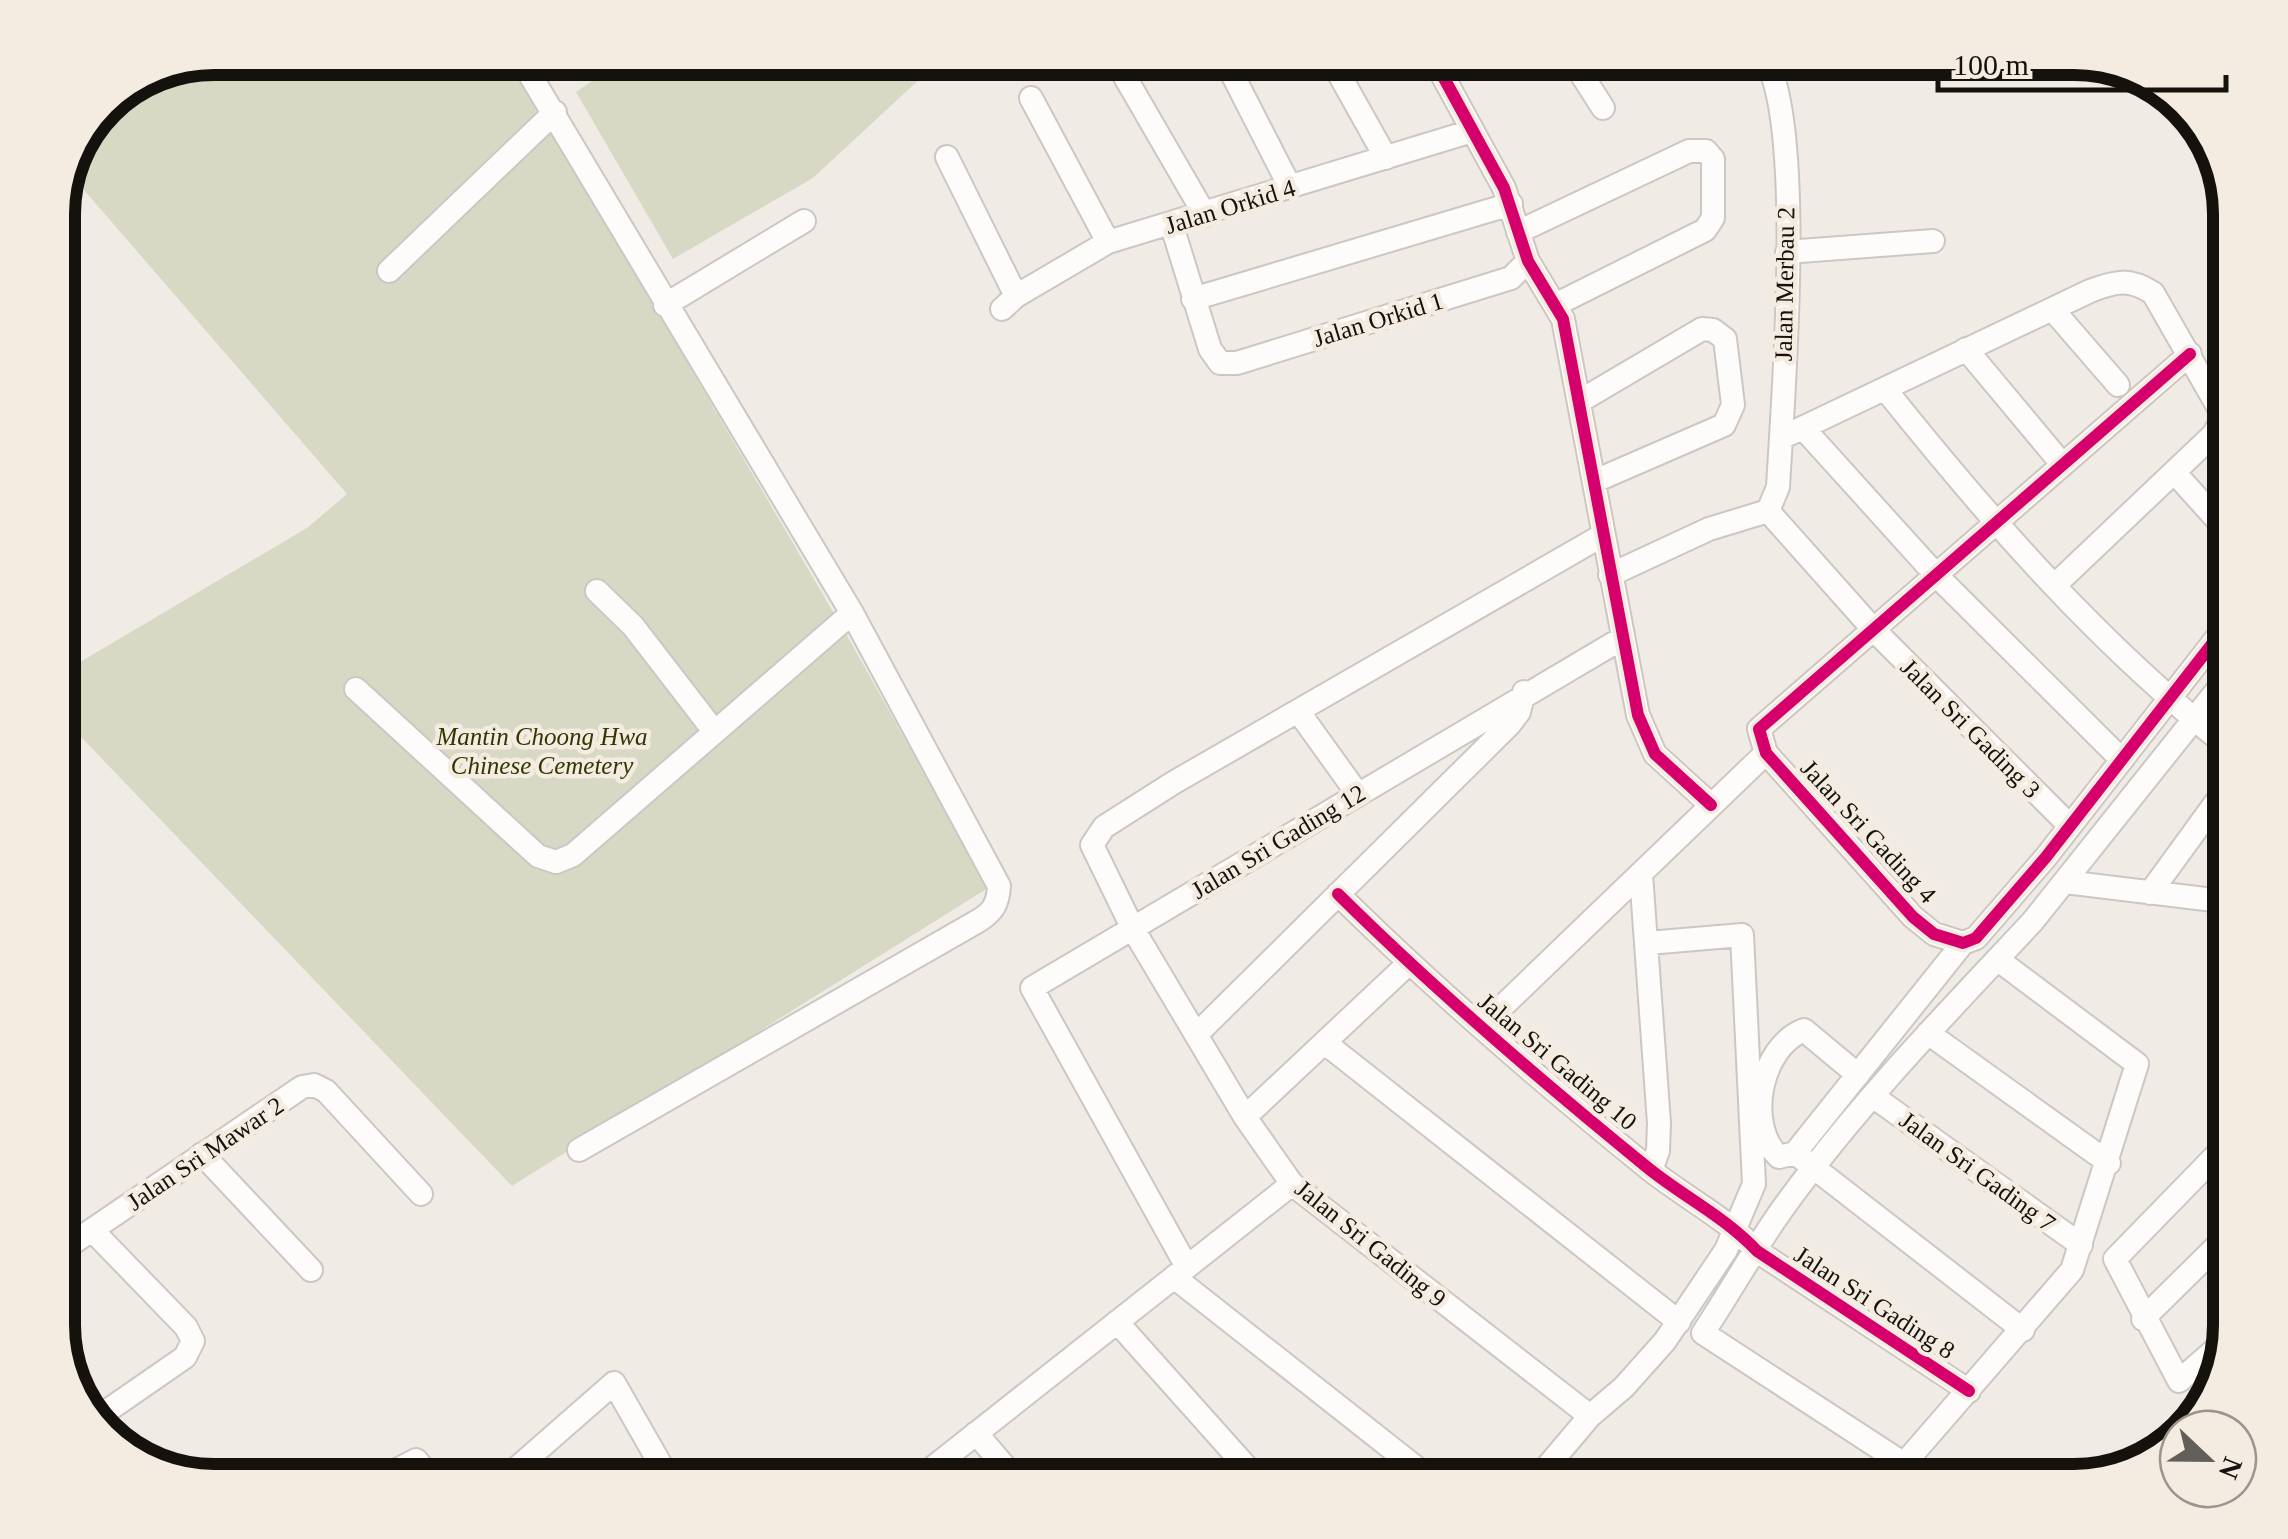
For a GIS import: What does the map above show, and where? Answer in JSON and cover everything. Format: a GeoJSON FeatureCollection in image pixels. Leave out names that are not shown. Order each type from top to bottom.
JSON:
{"type":"FeatureCollection","features":[{"type":"Feature","properties":{"kind":"street"},"geometry":{"type":"LineString","coordinates":[[531,75],[852,613],[963,826],[994,873],[998,900],[978,921],[579,1150]]}},
{"type":"Feature","properties":{"kind":"street"},"geometry":{"type":"LineString","coordinates":[[1124,75],[1205,215]]}},
{"type":"Feature","properties":{"kind":"street"},"geometry":{"type":"LineString","coordinates":[[1233,75],[1290,188]]}},
{"type":"Feature","properties":{"kind":"street"},"geometry":{"type":"LineString","coordinates":[[1340,75],[1386,158]]}},
{"type":"Feature","properties":{"kind":"street"},"geometry":{"type":"LineString","coordinates":[[1442,75],[1511,204],[1528,261],[1557,304],[1580,401],[1638,715],[1655,754],[1711,804]]}},
{"type":"Feature","properties":{"kind":"street"},"geometry":{"type":"LineString","coordinates":[[1583,75],[1603,108]]}},
{"type":"Feature","properties":{"kind":"street","name":"Jalan Merbau 2"},"geometry":{"type":"LineString","coordinates":[[1768,510],[1778,487],[1787,252],[1784,139],[1772,75]]}},
{"type":"Feature","properties":{"kind":"street"},"geometry":{"type":"LineString","coordinates":[[1030,98],[1108,242]]}},
{"type":"Feature","properties":{"kind":"street"},"geometry":{"type":"LineString","coordinates":[[389,272],[554,112]]}},
{"type":"Feature","properties":{"kind":"street","name":"Jalan Orkid 4"},"geometry":{"type":"LineString","coordinates":[[947,157],[1009,302],[1108,242],[1172,226],[1472,130]]}},
{"type":"Feature","properties":{"kind":"street"},"geometry":{"type":"LineString","coordinates":[[1518,232],[1689,151],[1706,151],[1713,158],[1713,218],[1705,230],[1557,304]]}},
{"type":"Feature","properties":{"kind":"street"},"geometry":{"type":"LineString","coordinates":[[1172,226],[1193,299],[1511,204]]}},
{"type":"Feature","properties":{"kind":"street"},"geometry":{"type":"LineString","coordinates":[[665,305],[804,221]]}},
{"type":"Feature","properties":{"kind":"street"},"geometry":{"type":"LineString","coordinates":[[1787,252],[1933,241]]}},
{"type":"Feature","properties":{"kind":"street","name":"Jalan Orkid 1"},"geometry":{"type":"LineString","coordinates":[[1193,299],[1220,363],[1237,363],[1512,278],[1528,261]]}},
{"type":"Feature","properties":{"kind":"street"},"geometry":{"type":"LineString","coordinates":[[1780,438],[2119,280],[2136,282],[2153,293],[2213,397]]}},
{"type":"Feature","properties":{"kind":"street"},"geometry":{"type":"LineString","coordinates":[[2053,310],[2118,385]]}},
{"type":"Feature","properties":{"kind":"street"},"geometry":{"type":"LineString","coordinates":[[1580,401],[1702,330],[1713,330],[1725,339],[1733,405],[1724,426],[1594,481]]}},
{"type":"Feature","properties":{"kind":"street"},"geometry":{"type":"LineString","coordinates":[[1966,349],[2062,464]]}},
{"type":"Feature","properties":{"kind":"street"},"geometry":{"type":"LineString","coordinates":[[1873,629],[2190,354]]}},
{"type":"Feature","properties":{"kind":"street"},"geometry":{"type":"LineString","coordinates":[[1886,389],[1996,524],[2170,700],[2213,734]]}},
{"type":"Feature","properties":{"kind":"street"},"geometry":{"type":"LineString","coordinates":[[1804,429],[1936,575],[2122,760]]}},
{"type":"Feature","properties":{"kind":"street"},"geometry":{"type":"LineString","coordinates":[[2055,585],[2213,435]]}},
{"type":"Feature","properties":{"kind":"street"},"geometry":{"type":"LineString","coordinates":[[2174,472],[2213,515]]}},
{"type":"Feature","properties":{"kind":"street"},"geometry":{"type":"LineString","coordinates":[[1610,575],[1709,530],[1768,510]]}},
{"type":"Feature","properties":{"kind":"street","name":"Jalan Sri Gading 3"},"geometry":{"type":"LineString","coordinates":[[1768,510],[1873,629],[2070,826]]}},
{"type":"Feature","properties":{"kind":"street"},"geometry":{"type":"LineString","coordinates":[[1357,793],[1298,712],[1603,536]]}},
{"type":"Feature","properties":{"kind":"street"},"geometry":{"type":"LineString","coordinates":[[597,591],[633,626],[714,731]]}},
{"type":"Feature","properties":{"kind":"street"},"geometry":{"type":"LineString","coordinates":[[356,689],[538,856],[556,862],[573,855],[852,613]]}},
{"type":"Feature","properties":{"kind":"street","name":"Jalan Sri Gading 4"},"geometry":{"type":"LineString","coordinates":[[1873,629],[1760,730],[1766,753],[1913,917],[1934,934],[1963,944]]}},
{"type":"Feature","properties":{"kind":"street","name":"Jalan Sri Gading 12"},"geometry":{"type":"LineString","coordinates":[[1180,1272],[1032,988],[1524,692],[1621,638]]}},
{"type":"Feature","properties":{"kind":"street"},"geometry":{"type":"LineString","coordinates":[[1998,959],[2137,1064],[2109,1163],[2072,1270],[1904,1464],[1703,1333],[1757,1251],[1804,1161],[1858,1074],[1963,944],[1976,938],[2070,826],[2213,643]]}},
{"type":"Feature","properties":{"kind":"street"},"geometry":{"type":"LineString","coordinates":[[1198,1033],[1510,724],[1519,712],[1524,692]]}},
{"type":"Feature","properties":{"kind":"street"},"geometry":{"type":"LineString","coordinates":[[1804,1161],[1874,1096],[1998,959],[2065,882],[2213,696]]}},
{"type":"Feature","properties":{"kind":"street","name":"Jalan Sri Gading 9"},"geometry":{"type":"LineString","coordinates":[[1298,712],[1104,827],[1092,845],[1133,928],[1245,1117],[1292,1184],[1590,1416]]}},
{"type":"Feature","properties":{"kind":"street"},"geometry":{"type":"LineString","coordinates":[[1482,1026],[1766,753]]}},
{"type":"Feature","properties":{"kind":"street"},"geometry":{"type":"LineString","coordinates":[[2150,893],[2213,806]]}},
{"type":"Feature","properties":{"kind":"street"},"geometry":{"type":"LineString","coordinates":[[1641,874],[1659,1124],[1658,1151],[1651,1170]]}},
{"type":"Feature","properties":{"kind":"street"},"geometry":{"type":"LineString","coordinates":[[2065,882],[2213,900]]}},
{"type":"Feature","properties":{"kind":"street","name":"Jalan Sri Gading 10"},"geometry":{"type":"LineString","coordinates":[[1338,894],[1408,964],[1651,1170],[1735,1228],[1757,1251]]}},
{"type":"Feature","properties":{"kind":"street"},"geometry":{"type":"LineString","coordinates":[[1550,1464],[1679,1322],[1710,1277],[1754,1184],[1742,934],[1648,943]]}},
{"type":"Feature","properties":{"kind":"street"},"geometry":{"type":"LineString","coordinates":[[1245,1117],[1408,964]]}},
{"type":"Feature","properties":{"kind":"street"},"geometry":{"type":"LineString","coordinates":[[1858,1074],[1804,1030],[1795,1034],[1769,1064],[1761,1092],[1766,1140],[1779,1156],[1804,1161],[2023,1330]]}},
{"type":"Feature","properties":{"kind":"street"},"geometry":{"type":"LineString","coordinates":[[1928,1033],[2109,1163]]}},
{"type":"Feature","properties":{"kind":"street"},"geometry":{"type":"LineString","coordinates":[[1325,1043],[1679,1322]]}},
{"type":"Feature","properties":{"kind":"street","name":"Jalan Sri Mawar 2"},"geometry":{"type":"LineString","coordinates":[[75,1242],[302,1086],[326,1091],[421,1194]]}},
{"type":"Feature","properties":{"kind":"street","name":"Jalan Sri Gading 7"},"geometry":{"type":"LineString","coordinates":[[1874,1096],[2081,1244]]}},
{"type":"Feature","properties":{"kind":"street"},"geometry":{"type":"LineString","coordinates":[[202,1154],[311,1270]]}},
{"type":"Feature","properties":{"kind":"street"},"geometry":{"type":"LineString","coordinates":[[2209,1357],[2179,1381],[2115,1258],[2213,1158]]}},
{"type":"Feature","properties":{"kind":"street"},"geometry":{"type":"LineString","coordinates":[[938,1464],[1292,1184]]}},
{"type":"Feature","properties":{"kind":"street"},"geometry":{"type":"LineString","coordinates":[[92,1230],[186,1327],[192,1341],[186,1357],[106,1412]]}},
{"type":"Feature","properties":{"kind":"street"},"geometry":{"type":"LineString","coordinates":[[2143,1318],[2213,1250]]}},
{"type":"Feature","properties":{"kind":"street","name":"Jalan Sri Gading 8"},"geometry":{"type":"LineString","coordinates":[[1757,1251],[1969,1391]]}},
{"type":"Feature","properties":{"kind":"street"},"geometry":{"type":"LineString","coordinates":[[1180,1272],[1411,1464]]}},
{"type":"Feature","properties":{"kind":"street"},"geometry":{"type":"LineString","coordinates":[[1117,1322],[1243,1464]]}},
{"type":"Feature","properties":{"kind":"street"},"geometry":{"type":"LineString","coordinates":[[522,1464],[614,1383],[658,1464]]}},
{"type":"Feature","properties":{"kind":"street"},"geometry":{"type":"LineString","coordinates":[[976,1433],[1002,1464]]}},
{"type":"Feature","properties":{"kind":"green space","name":"Mantin Choong Hwa Chinese Cemetery"},"geometry":{"type":"Polygon","coordinates":[[[519,75],[849,639],[988,888],[512,1186],[75,731],[75,665],[307,528],[347,494],[79,184],[89,152],[122,109],[144,94],[187,78],[519,75]]]}},
{"type":"Feature","properties":{"kind":"green space"},"geometry":{"type":"Polygon","coordinates":[[[600,75],[924,75],[813,178],[673,259],[576,92],[600,75]]]}},
{"type":"Feature","properties":{"kind":"cycle path"},"geometry":{"type":"LineString","coordinates":[[1442,75],[1504,188],[1528,261],[1563,319],[1638,715],[1655,754],[1711,805]]}},
{"type":"Feature","properties":{"kind":"cycle path"},"geometry":{"type":"LineString","coordinates":[[2190,354],[1759,729],[1766,753],[1913,917],[1934,934],[1963,943],[1976,938],[2046,857],[2213,643]]}},
{"type":"Feature","properties":{"kind":"cycle path"},"geometry":{"type":"LineString","coordinates":[[1338,894],[1490,1035],[1648,1168],[1732,1228],[1757,1251],[1969,1391]]}}]}
